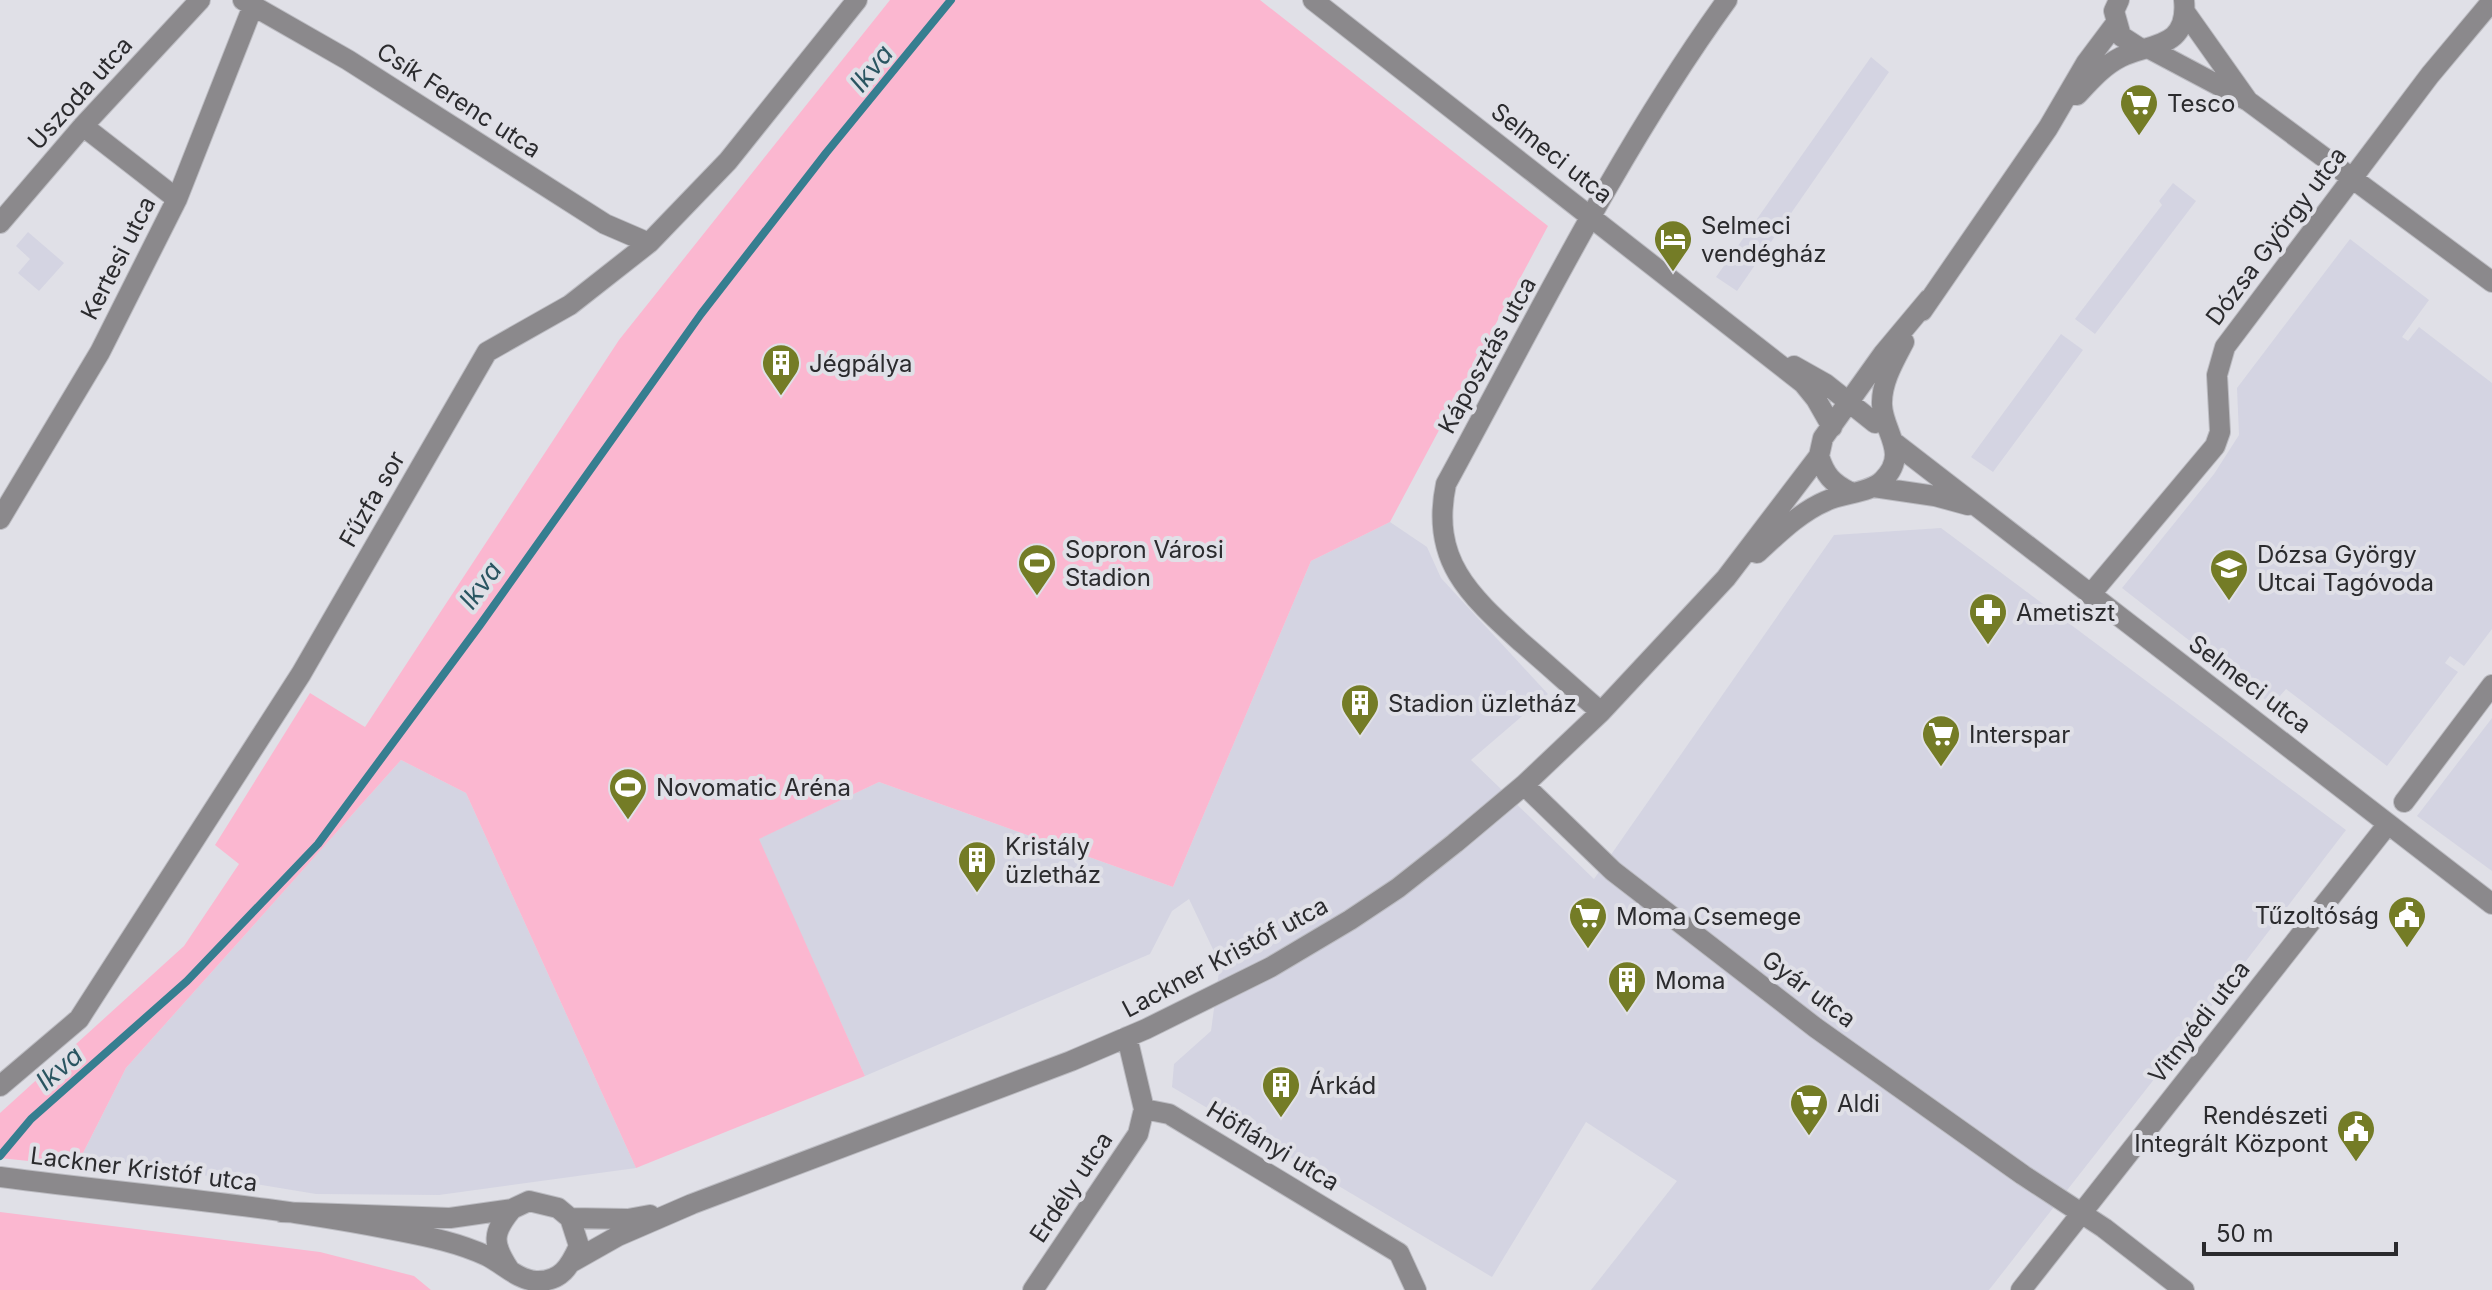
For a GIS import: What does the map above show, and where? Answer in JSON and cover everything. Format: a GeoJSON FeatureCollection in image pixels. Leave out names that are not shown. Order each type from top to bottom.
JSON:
{"type":"FeatureCollection","features":[{"type":"Feature","properties":{"kind":"street","name":"Uszoda utca"},"geometry":{"type":"LineString","coordinates":[[0,223],[83,126],[200,0]]}},
{"type":"Feature","properties":{"kind":"street","name":"Fűzfa sor"},"geometry":{"type":"LineString","coordinates":[[0,1086],[79,1019],[301,674],[487,352],[570,305],[649,243],[728,161],[857,0]]}},
{"type":"Feature","properties":{"kind":"street","name":"Selmeci utca"},"geometry":{"type":"LineString","coordinates":[[1313,0],[1803,383],[1832,427]]}},
{"type":"Feature","properties":{"kind":"street","name":"Dózsa György utca"},"geometry":{"type":"LineString","coordinates":[[2090,595],[2215,446],[2220,432],[2217,375],[2225,347],[2430,75],[2492,1]]}},
{"type":"Feature","properties":{"kind":"street","name":"Káposztás utca"},"geometry":{"type":"LineString","coordinates":[[1601,712],[1476,602],[1446,552],[1441,518],[1446,484],[1592,218],[1722,2]]}},
{"type":"Feature","properties":{"kind":"street","name":"Csík Ferenc utca"},"geometry":{"type":"LineString","coordinates":[[248,3],[348,60],[605,224],[649,243]]}},
{"type":"Feature","properties":{"kind":"street","name":"Kertesi utca"},"geometry":{"type":"LineString","coordinates":[[0,519],[100,352],[177,199],[248,3]]}},
{"type":"Feature","properties":{"kind":"street"},"geometry":{"type":"LineString","coordinates":[[2185,6],[2248,101]]}},
{"type":"Feature","properties":{"kind":"street","name":"Lackner Kristóf utca"},"geometry":{"type":"LineString","coordinates":[[2048,128],[2096,74],[2122,56],[2165,43],[2175,34],[2185,6]]}},
{"type":"Feature","properties":{"kind":"street","name":"Lackner Kristóf utca"},"geometry":{"type":"LineString","coordinates":[[2114,9],[2121,36],[2145,49]]}},
{"type":"Feature","properties":{"kind":"street","name":"Lackner Kristóf utca"},"geometry":{"type":"LineString","coordinates":[[1894,440],[1882,406],[1893,361],[1929,299],[2048,128],[2114,9]]}},
{"type":"Feature","properties":{"kind":"street"},"geometry":{"type":"LineString","coordinates":[[2145,49],[2248,101],[2492,282]]}},
{"type":"Feature","properties":{"kind":"street"},"geometry":{"type":"LineString","coordinates":[[83,126],[177,199]]}},
{"type":"Feature","properties":{"kind":"street","name":"Lackner Kristóf utca"},"geometry":{"type":"LineString","coordinates":[[0,1177],[281,1212],[449,1241],[488,1257],[519,1278],[534,1281],[552,1279],[567,1275],[618,1236],[692,1204],[1127,1037],[1271,967],[1350,920],[1398,888],[1524,785],[1601,712],[1726,578],[1819,456],[1823,438],[1883,354],[1929,299]]}},
{"type":"Feature","properties":{"kind":"street","name":"Selmeci utca"},"geometry":{"type":"LineString","coordinates":[[1759,348],[1815,377],[1875,423]]}},
{"type":"Feature","properties":{"kind":"street"},"geometry":{"type":"LineString","coordinates":[[1832,427],[1854,420],[1875,423],[1894,440],[1889,471],[1883,481],[1874,487]]}},
{"type":"Feature","properties":{"kind":"street","name":"Selmeci utca"},"geometry":{"type":"LineString","coordinates":[[1894,440],[1976,507],[2492,904]]}},
{"type":"Feature","properties":{"kind":"street"},"geometry":{"type":"LineString","coordinates":[[1819,456],[1825,474],[1837,486],[1850,492]]}},
{"type":"Feature","properties":{"kind":"street","name":"Selmeci utca"},"geometry":{"type":"LineString","coordinates":[[1874,487],[1935,496],[1976,507]]}},
{"type":"Feature","properties":{"kind":"street","name":"Lackner Kristóf utca"},"geometry":{"type":"LineString","coordinates":[[1726,578],[1802,515],[1824,501],[1874,487]]}},
{"type":"Feature","properties":{"kind":"street"},"geometry":{"type":"LineString","coordinates":[[2404,802],[2492,685]]}},
{"type":"Feature","properties":{"kind":"street","name":"Gyár utca"},"geometry":{"type":"LineString","coordinates":[[1524,785],[1613,871],[1797,1013],[2023,1175],[2080,1212],[2184,1290]]}},
{"type":"Feature","properties":{"kind":"street","name":"Vitnyédi utca"},"geometry":{"type":"LineString","coordinates":[[2021,1290],[2388,824]]}},
{"type":"Feature","properties":{"kind":"street"},"geometry":{"type":"LineString","coordinates":[[1127,1037],[1144,1109]]}},
{"type":"Feature","properties":{"kind":"street","name":"Erdély utca"},"geometry":{"type":"LineString","coordinates":[[1033,1290],[1138,1134],[1144,1109]]}},
{"type":"Feature","properties":{"kind":"street","name":"Höflányi utca"},"geometry":{"type":"LineString","coordinates":[[1144,1109],[1169,1114],[1399,1253],[1416,1290]]}},
{"type":"Feature","properties":{"kind":"street","name":"Lackner Kristóf utca"},"geometry":{"type":"LineString","coordinates":[[281,1212],[450,1218],[512,1209],[529,1201],[558,1208],[570,1218],[628,1219],[692,1204]]}},
{"type":"Feature","properties":{"kind":"street"},"geometry":{"type":"LineString","coordinates":[[512,1209],[498,1225],[496,1240],[500,1255],[519,1278]]}},
{"type":"Feature","properties":{"kind":"street"},"geometry":{"type":"LineString","coordinates":[[567,1275],[579,1246],[570,1218]]}},
{"type":"Feature","properties":{"kind":"shaded area"},"geometry":{"type":"Polygon","coordinates":[[[890,0],[1260,0],[1548,226],[1390,522],[1311,561],[1173,887],[879,782],[759,839],[865,1076],[636,1168],[466,793],[401,760],[126,1068],[82,1155],[57,1164],[0,1158],[0,1113],[184,946],[239,864],[215,845],[310,693],[365,727],[619,340],[890,0]]]}},
{"type":"Feature","properties":{"kind":"shaded area"},"geometry":{"type":"Polygon","coordinates":[[[1871,57],[1889,72],[1737,291],[1716,277],[1871,57]]]}},
{"type":"Feature","properties":{"kind":"shaded area"},"geometry":{"type":"Polygon","coordinates":[[[2173,183],[2196,201],[2095,334],[2075,319],[2162,205],[2159,201],[2173,183]]]}},
{"type":"Feature","properties":{"kind":"shaded area"},"geometry":{"type":"Polygon","coordinates":[[[28,232],[64,263],[39,291],[18,273],[30,259],[16,246],[28,232]]]}},
{"type":"Feature","properties":{"kind":"shaded area"},"geometry":{"type":"Polygon","coordinates":[[[2350,239],[2429,300],[2402,337],[2408,341],[2419,327],[2492,383],[2492,629],[2464,666],[2450,656],[2445,663],[2458,672],[2387,766],[2286,689],[2272,705],[2122,588],[2214,474],[2239,435],[2237,388],[2350,239]]]}},
{"type":"Feature","properties":{"kind":"shaded area"},"geometry":{"type":"Polygon","coordinates":[[[2061,334],[2083,350],[1993,472],[1971,457],[2061,334]]]}},
{"type":"Feature","properties":{"kind":"shaded area"},"geometry":{"type":"Polygon","coordinates":[[[1390,522],[1427,547],[1441,578],[1548,694],[1471,760],[1594,879],[1834,535],[1941,528],[2346,830],[1989,1290],[1591,1290],[1677,1181],[1586,1122],[1492,1277],[1172,1087],[1174,1064],[1211,1031],[1220,964],[1189,899],[1172,911],[1150,954],[865,1076],[758,839],[879,782],[1173,887],[1311,561],[1390,522]]]}},
{"type":"Feature","properties":{"kind":"shaded area"},"geometry":{"type":"Polygon","coordinates":[[[2492,718],[2492,871],[2417,816],[2492,718]]]}},
{"type":"Feature","properties":{"kind":"shaded area"},"geometry":{"type":"Polygon","coordinates":[[[401,760],[466,793],[636,1168],[439,1195],[316,1194],[82,1155],[126,1068],[401,760]]]}},
{"type":"Feature","properties":{"kind":"shaded area"},"geometry":{"type":"Polygon","coordinates":[[[0,1212],[320,1252],[414,1276],[431,1290],[0,1290],[0,1212]]]}},
{"type":"Feature","properties":{"kind":"waterway","name":"Ikva"},"geometry":{"type":"LineString","coordinates":[[0,1156],[31,1119],[187,981],[318,844],[480,625],[701,314],[826,153],[951,0]]}},
{"type":"Feature","properties":{"kind":"place","name":"Tesco"},"geometry":{"type":"Point","coordinates":[2139,137]}},
{"type":"Feature","properties":{"kind":"place","name":"Selmeci vendégház"},"geometry":{"type":"Point","coordinates":[1673,273]}},
{"type":"Feature","properties":{"kind":"place","name":"Jégpálya"},"geometry":{"type":"Point","coordinates":[781,397]}},
{"type":"Feature","properties":{"kind":"place","name":"Sopron Városi Stadion"},"geometry":{"type":"Point","coordinates":[1037,597]}},
{"type":"Feature","properties":{"kind":"place","name":"Dózsa György Utcai Tagóvoda"},"geometry":{"type":"Point","coordinates":[2229,602]}},
{"type":"Feature","properties":{"kind":"place","name":"Ametiszt"},"geometry":{"type":"Point","coordinates":[1988,646]}},
{"type":"Feature","properties":{"kind":"place","name":"Stadion üzletház"},"geometry":{"type":"Point","coordinates":[1360,737]}},
{"type":"Feature","properties":{"kind":"place","name":"Interspar"},"geometry":{"type":"Point","coordinates":[1941,768]}},
{"type":"Feature","properties":{"kind":"place","name":"Novomatic Aréna"},"geometry":{"type":"Point","coordinates":[628,821]}},
{"type":"Feature","properties":{"kind":"place","name":"Kristály üzletház"},"geometry":{"type":"Point","coordinates":[977,894]}},
{"type":"Feature","properties":{"kind":"place","name":"Tűzoltóság"},"geometry":{"type":"Point","coordinates":[2407,949]}},
{"type":"Feature","properties":{"kind":"place","name":"Moma Csemege"},"geometry":{"type":"Point","coordinates":[1588,950]}},
{"type":"Feature","properties":{"kind":"place","name":"Moma"},"geometry":{"type":"Point","coordinates":[1627,1014]}},
{"type":"Feature","properties":{"kind":"place","name":"Árkád"},"geometry":{"type":"Point","coordinates":[1281,1119]}},
{"type":"Feature","properties":{"kind":"place","name":"Aldi"},"geometry":{"type":"Point","coordinates":[1809,1137]}},
{"type":"Feature","properties":{"kind":"place","name":"Rendészeti Integrált Központ"},"geometry":{"type":"Point","coordinates":[2356,1163]}}]}
